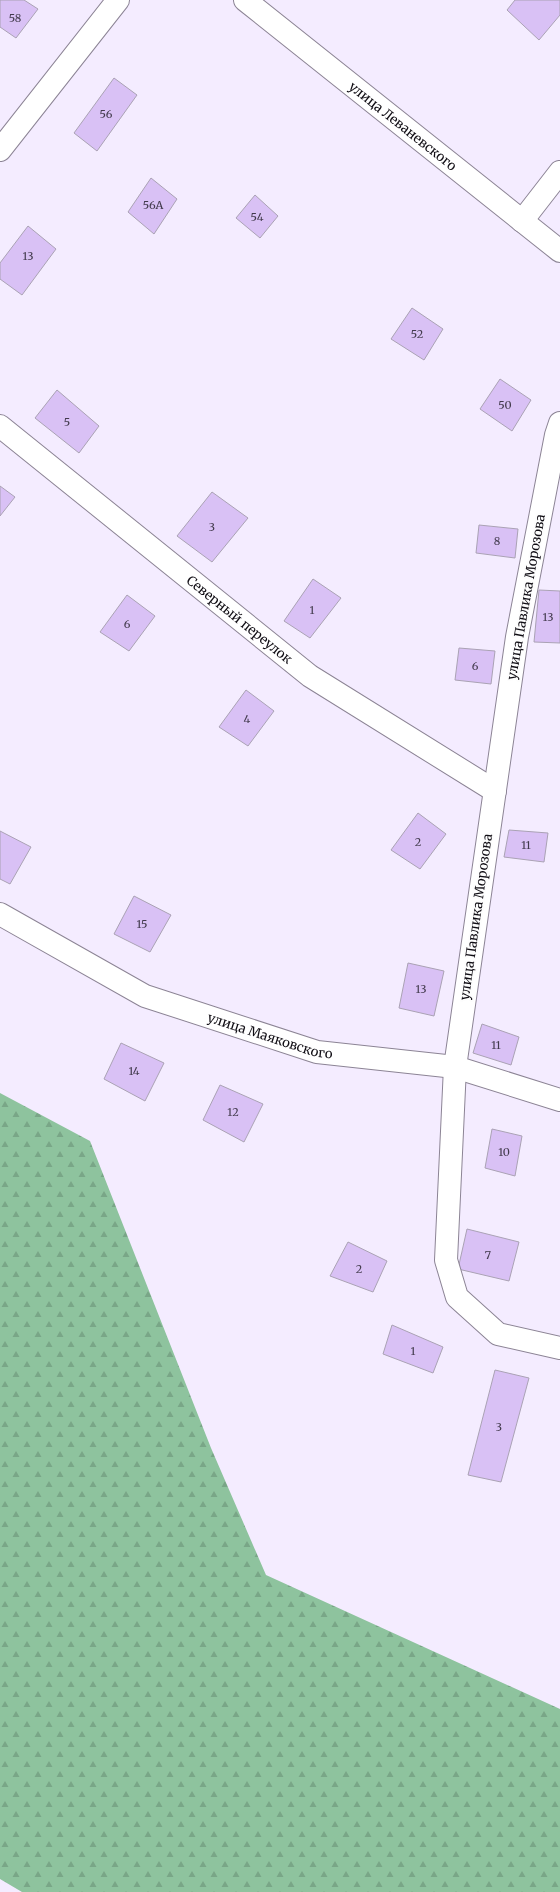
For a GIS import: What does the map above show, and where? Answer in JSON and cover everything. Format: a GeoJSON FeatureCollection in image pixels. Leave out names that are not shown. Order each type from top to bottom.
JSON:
{"type":"FeatureCollection","features":[{"type":"Feature","properties":{"kind":"street"},"geometry":{"type":"LineString","coordinates":[[0,150],[118,0]]}},
{"type":"Feature","properties":{"kind":"street","name":"улица Леваневского"},"geometry":{"type":"LineString","coordinates":[[245,0],[560,252]]}},
{"type":"Feature","properties":{"kind":"street"},"geometry":{"type":"LineString","coordinates":[[522,221],[560,172]]}},
{"type":"Feature","properties":{"kind":"street","name":"улица Павлика Морозова"},"geometry":{"type":"LineString","coordinates":[[560,422],[556,435],[516,637],[455,1067],[446,1260],[457,1297],[498,1334],[560,1348]]}},
{"type":"Feature","properties":{"kind":"street","name":"Северный переулок"},"geometry":{"type":"LineString","coordinates":[[0,426],[310,676],[494,791]]}},
{"type":"Feature","properties":{"kind":"street","name":"улица Маяковского"},"geometry":{"type":"LineString","coordinates":[[0,914],[145,996],[317,1052],[455,1067],[560,1100]]}},
{"type":"Feature","properties":{"kind":"green space"},"geometry":{"type":"Polygon","coordinates":[[[0,1093],[90,1141],[211,1448],[266,1575],[560,1709],[560,1892],[22,1892],[0,1879],[0,1093]]]}},
{"type":"Feature","properties":{"kind":"building"},"geometry":{"type":"Polygon","coordinates":[[[0,0],[24,0],[38,9],[16,38],[0,27],[0,0]]]}},
{"type":"Feature","properties":{"kind":"building"},"geometry":{"type":"Polygon","coordinates":[[[515,0],[560,0],[560,15],[539,40],[507,10],[515,0]]]}},
{"type":"Feature","properties":{"kind":"building"},"geometry":{"type":"Polygon","coordinates":[[[114,78],[137,95],[97,151],[74,133],[114,78]]]}},
{"type":"Feature","properties":{"kind":"building"},"geometry":{"type":"Polygon","coordinates":[[[151,178],[177,199],[154,234],[128,212],[151,178]]]}},
{"type":"Feature","properties":{"kind":"building"},"geometry":{"type":"Polygon","coordinates":[[[255,195],[278,216],[260,238],[236,218],[255,195]]]}},
{"type":"Feature","properties":{"kind":"building"},"geometry":{"type":"Polygon","coordinates":[[[28,226],[56,249],[22,295],[0,279],[0,263],[28,226]]]}},
{"type":"Feature","properties":{"kind":"building"},"geometry":{"type":"Polygon","coordinates":[[[412,308],[443,329],[424,360],[391,339],[412,308]]]}},
{"type":"Feature","properties":{"kind":"building"},"geometry":{"type":"Polygon","coordinates":[[[500,379],[531,400],[512,431],[480,409],[500,379]]]}},
{"type":"Feature","properties":{"kind":"building"},"geometry":{"type":"Polygon","coordinates":[[[57,390],[99,426],[79,453],[35,418],[57,390]]]}},
{"type":"Feature","properties":{"kind":"building"},"geometry":{"type":"Polygon","coordinates":[[[0,486],[15,497],[0,516],[0,486]]]}},
{"type":"Feature","properties":{"kind":"building"},"geometry":{"type":"Polygon","coordinates":[[[212,492],[248,518],[212,562],[177,536],[212,492]]]}},
{"type":"Feature","properties":{"kind":"building"},"geometry":{"type":"Polygon","coordinates":[[[479,525],[518,529],[515,558],[476,553],[479,525]]]}},
{"type":"Feature","properties":{"kind":"building"},"geometry":{"type":"Polygon","coordinates":[[[313,579],[341,598],[310,638],[284,621],[313,579]]]}},
{"type":"Feature","properties":{"kind":"building"},"geometry":{"type":"Polygon","coordinates":[[[539,590],[560,591],[560,643],[534,642],[539,590]]]}},
{"type":"Feature","properties":{"kind":"building"},"geometry":{"type":"Polygon","coordinates":[[[127,595],[155,616],[129,651],[100,632],[127,595]]]}},
{"type":"Feature","properties":{"kind":"building"},"geometry":{"type":"Polygon","coordinates":[[[459,648],[495,651],[491,684],[455,680],[459,648]]]}},
{"type":"Feature","properties":{"kind":"building"},"geometry":{"type":"Polygon","coordinates":[[[246,690],[274,711],[248,746],[219,727],[246,690]]]}},
{"type":"Feature","properties":{"kind":"building"},"geometry":{"type":"Polygon","coordinates":[[[418,813],[446,834],[420,869],[391,850],[418,813]]]}},
{"type":"Feature","properties":{"kind":"building"},"geometry":{"type":"Polygon","coordinates":[[[509,830],[548,833],[544,862],[504,857],[509,830]]]}},
{"type":"Feature","properties":{"kind":"building"},"geometry":{"type":"Polygon","coordinates":[[[0,831],[31,847],[10,884],[0,879],[0,831]]]}},
{"type":"Feature","properties":{"kind":"building"},"geometry":{"type":"Polygon","coordinates":[[[134,896],[171,915],[150,952],[114,934],[134,896]]]}},
{"type":"Feature","properties":{"kind":"building"},"geometry":{"type":"Polygon","coordinates":[[[408,963],[444,971],[434,1016],[399,1008],[408,963]]]}},
{"type":"Feature","properties":{"kind":"building"},"geometry":{"type":"Polygon","coordinates":[[[482,1024],[519,1037],[511,1065],[473,1053],[482,1024]]]}},
{"type":"Feature","properties":{"kind":"building"},"geometry":{"type":"Polygon","coordinates":[[[121,1043],[164,1063],[145,1101],[104,1079],[121,1043]]]}},
{"type":"Feature","properties":{"kind":"building"},"geometry":{"type":"Polygon","coordinates":[[[220,1085],[263,1104],[244,1142],[203,1120],[220,1085]]]}},
{"type":"Feature","properties":{"kind":"building"},"geometry":{"type":"Polygon","coordinates":[[[492,1129],[522,1136],[515,1176],[485,1168],[492,1129]]]}},
{"type":"Feature","properties":{"kind":"building"},"geometry":{"type":"Polygon","coordinates":[[[467,1229],[519,1242],[509,1281],[458,1269],[467,1229]]]}},
{"type":"Feature","properties":{"kind":"building"},"geometry":{"type":"Polygon","coordinates":[[[348,1242],[387,1261],[373,1292],[330,1276],[348,1242]]]}},
{"type":"Feature","properties":{"kind":"building"},"geometry":{"type":"Polygon","coordinates":[[[392,1325],[443,1347],[433,1373],[383,1354],[392,1325]]]}},
{"type":"Feature","properties":{"kind":"building"},"geometry":{"type":"Polygon","coordinates":[[[495,1370],[529,1378],[501,1482],[468,1475],[495,1370]]]}}]}
